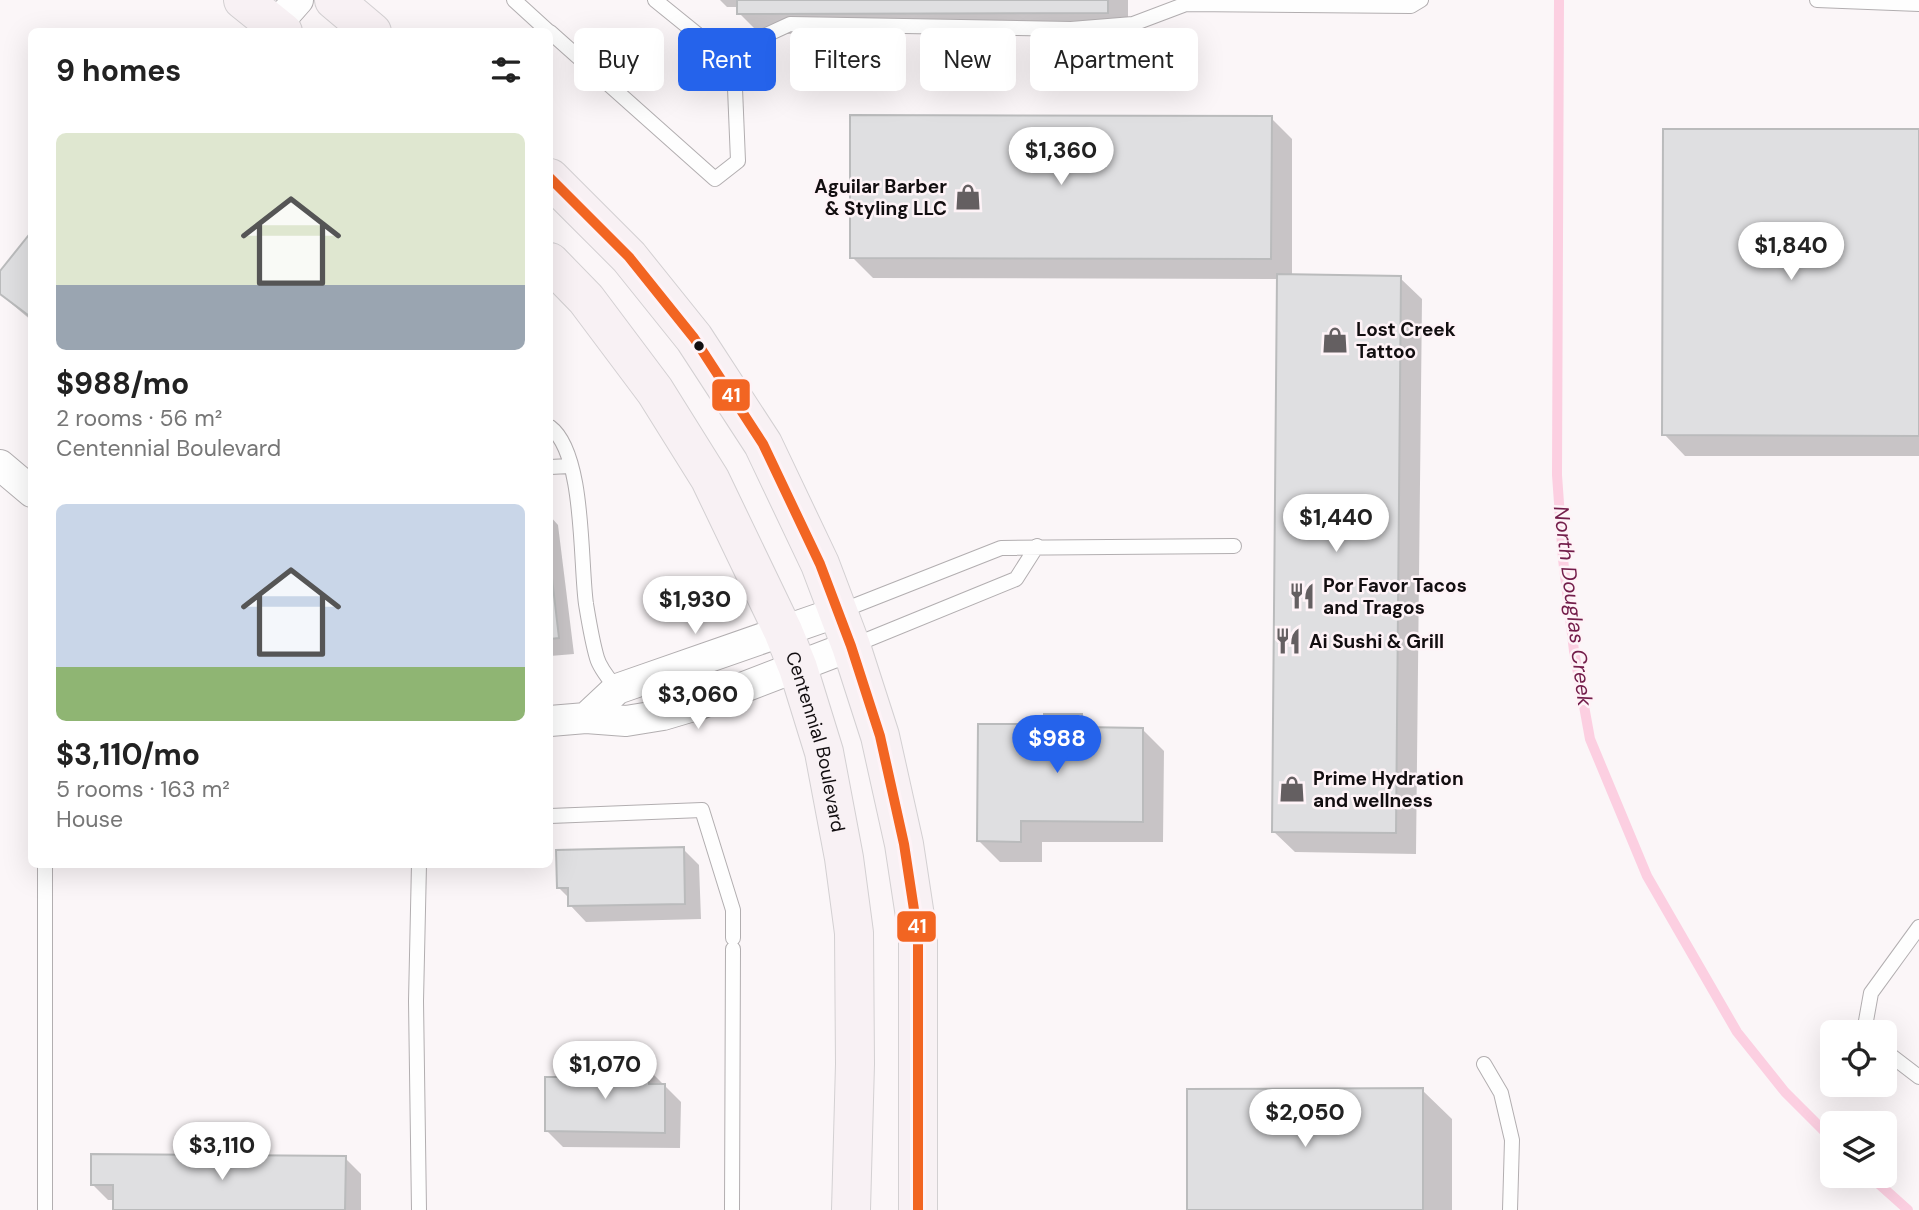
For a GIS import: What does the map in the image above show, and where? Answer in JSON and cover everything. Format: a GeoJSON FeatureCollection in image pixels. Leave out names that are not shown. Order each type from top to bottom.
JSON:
{"type":"FeatureCollection","features":[{"type":"Feature","properties":{"kind":"main road"},"geometry":{"type":"LineString","coordinates":[[243,0],[285,19]]}},
{"type":"Feature","properties":{"kind":"main road"},"geometry":{"type":"LineString","coordinates":[[334,0],[367,28]]}},
{"type":"Feature","properties":{"kind":"main road"},"geometry":{"type":"LineString","coordinates":[[553,181],[629,257],[694,338],[763,444],[820,564],[845,629],[880,736],[904,844],[918,936],[918,1210]]}},
{"type":"Feature","properties":{"kind":"main road","name":"Centennial Boulevard"},"geometry":{"type":"LineString","coordinates":[[553,265],[586,299],[655,391],[710,480],[783,631],[798,668],[824,752],[844,858],[854,933],[855,1065],[851,1210]]}},
{"type":"Feature","properties":{"kind":"street"},"geometry":{"type":"LineString","coordinates":[[0,465],[28,489]]}},
{"type":"Feature","properties":{"kind":"street"},"geometry":{"type":"LineString","coordinates":[[586,718],[617,690],[783,631],[845,629]]}},
{"type":"Feature","properties":{"kind":"street"},"geometry":{"type":"LineString","coordinates":[[553,721],[586,718],[626,721],[663,715],[700,704],[798,668],[845,629]]}},
{"type":"Feature","properties":{"kind":"lane"},"geometry":{"type":"LineString","coordinates":[[514,0],[545,28]]}},
{"type":"Feature","properties":{"kind":"lane"},"geometry":{"type":"LineString","coordinates":[[655,0],[690,28]]}},
{"type":"Feature","properties":{"kind":"lane"},"geometry":{"type":"LineString","coordinates":[[776,30],[790,23],[1071,29],[1133,23],[1186,4],[1411,6],[1421,0]]}},
{"type":"Feature","properties":{"kind":"lane"},"geometry":{"type":"LineString","coordinates":[[1817,0],[1919,5]]}},
{"type":"Feature","properties":{"kind":"lane"},"geometry":{"type":"LineString","coordinates":[[553,36],[715,179],[738,161],[735,91]]}},
{"type":"Feature","properties":{"kind":"lane"},"geometry":{"type":"LineString","coordinates":[[553,429],[559,434],[578,499],[586,603],[597,661],[617,690]]}},
{"type":"Feature","properties":{"kind":"lane"},"geometry":{"type":"LineString","coordinates":[[553,467],[570,466]]}},
{"type":"Feature","properties":{"kind":"lane"},"geometry":{"type":"LineString","coordinates":[[845,629],[1016,579],[1037,546]]}},
{"type":"Feature","properties":{"kind":"lane"},"geometry":{"type":"LineString","coordinates":[[845,629],[1002,548],[1234,546]]}},
{"type":"Feature","properties":{"kind":"lane"},"geometry":{"type":"LineString","coordinates":[[553,816],[702,810],[733,910],[732,1210]]}},
{"type":"Feature","properties":{"kind":"lane"},"geometry":{"type":"LineString","coordinates":[[45,868],[45,1210]]}},
{"type":"Feature","properties":{"kind":"lane"},"geometry":{"type":"LineString","coordinates":[[418,1210],[416,1001],[419,868]]}},
{"type":"Feature","properties":{"kind":"lane"},"geometry":{"type":"LineString","coordinates":[[1866,1020],[1871,993],[1919,927]]}},
{"type":"Feature","properties":{"kind":"lane"},"geometry":{"type":"LineString","coordinates":[[1897,1060],[1919,1077]]}},
{"type":"Feature","properties":{"kind":"lane"},"geometry":{"type":"LineString","coordinates":[[1483,1064],[1501,1093],[1512,1140],[1510,1210]]}},
{"type":"Feature","properties":{"kind":"building"},"geometry":{"type":"Polygon","coordinates":[[[737,0],[1108,0],[1108,13],[737,14],[737,0]]]}},
{"type":"Feature","properties":{"kind":"building"},"geometry":{"type":"Polygon","coordinates":[[[850,115],[1272,116],[1271,259],[850,258],[850,115]]]}},
{"type":"Feature","properties":{"kind":"building"},"geometry":{"type":"Polygon","coordinates":[[[1663,129],[1919,129],[1919,436],[1662,435],[1663,129]]]}},
{"type":"Feature","properties":{"kind":"building"},"geometry":{"type":"Polygon","coordinates":[[[28,236],[28,315],[0,294],[0,271],[28,236]]]}},
{"type":"Feature","properties":{"kind":"building"},"geometry":{"type":"Polygon","coordinates":[[[1277,274],[1401,276],[1396,833],[1272,832],[1277,274]]]}},
{"type":"Feature","properties":{"kind":"building"},"geometry":{"type":"Polygon","coordinates":[[[553,587],[559,638],[553,639],[553,587]]]}},
{"type":"Feature","properties":{"kind":"building"},"geometry":{"type":"Polygon","coordinates":[[[1044,714],[1082,714],[1082,727],[1143,728],[1143,822],[1021,821],[1021,842],[977,841],[978,724],[1044,724],[1044,714]]]}},
{"type":"Feature","properties":{"kind":"building"},"geometry":{"type":"Polygon","coordinates":[[[684,847],[685,904],[568,906],[568,888],[557,888],[556,850],[684,847]]]}},
{"type":"Feature","properties":{"kind":"building"},"geometry":{"type":"Polygon","coordinates":[[[562,1066],[649,1067],[649,1084],[665,1084],[665,1133],[545,1131],[545,1077],[562,1077],[562,1066]]]}},
{"type":"Feature","properties":{"kind":"building"},"geometry":{"type":"Polygon","coordinates":[[[1423,1088],[1423,1210],[1187,1210],[1187,1089],[1423,1088]]]}},
{"type":"Feature","properties":{"kind":"building"},"geometry":{"type":"Polygon","coordinates":[[[91,1154],[346,1156],[345,1210],[113,1210],[113,1185],[91,1185],[91,1154]]]}},
{"type":"Feature","properties":{"kind":"waterway","name":"North Douglas Creek"},"geometry":{"type":"LineString","coordinates":[[1559,0],[1557,475],[1563,559],[1574,651],[1590,739],[1647,876],[1737,1032],[1785,1092],[1820,1127]]}},
{"type":"Feature","properties":{"kind":"waterway","name":"North Douglas Creek"},"geometry":{"type":"LineString","coordinates":[[1883,1188],[1908,1210]]}},
{"type":"Feature","properties":{"kind":"transit line","name":"41"},"geometry":{"type":"LineString","coordinates":[[553,181],[629,257],[694,338],[763,444],[820,564],[851,646],[880,736],[904,844],[918,936],[918,1210]]}},
{"type":"Feature","properties":{"kind":"place","name":"Aguilar Barber & Styling LLC"},"geometry":{"type":"Point","coordinates":[968,197]}},
{"type":"Feature","properties":{"kind":"place","name":"Lost Creek Tattoo"},"geometry":{"type":"Point","coordinates":[1335,340]}},
{"type":"Feature","properties":{"kind":"place","name":"Por Favor Tacos and Tragos"},"geometry":{"type":"Point","coordinates":[1302,596]}},
{"type":"Feature","properties":{"kind":"place","name":"Ai Sushi & Grill"},"geometry":{"type":"Point","coordinates":[1288,641]}},
{"type":"Feature","properties":{"kind":"place","name":"Prime Hydration and wellness"},"geometry":{"type":"Point","coordinates":[1292,789]}}]}
